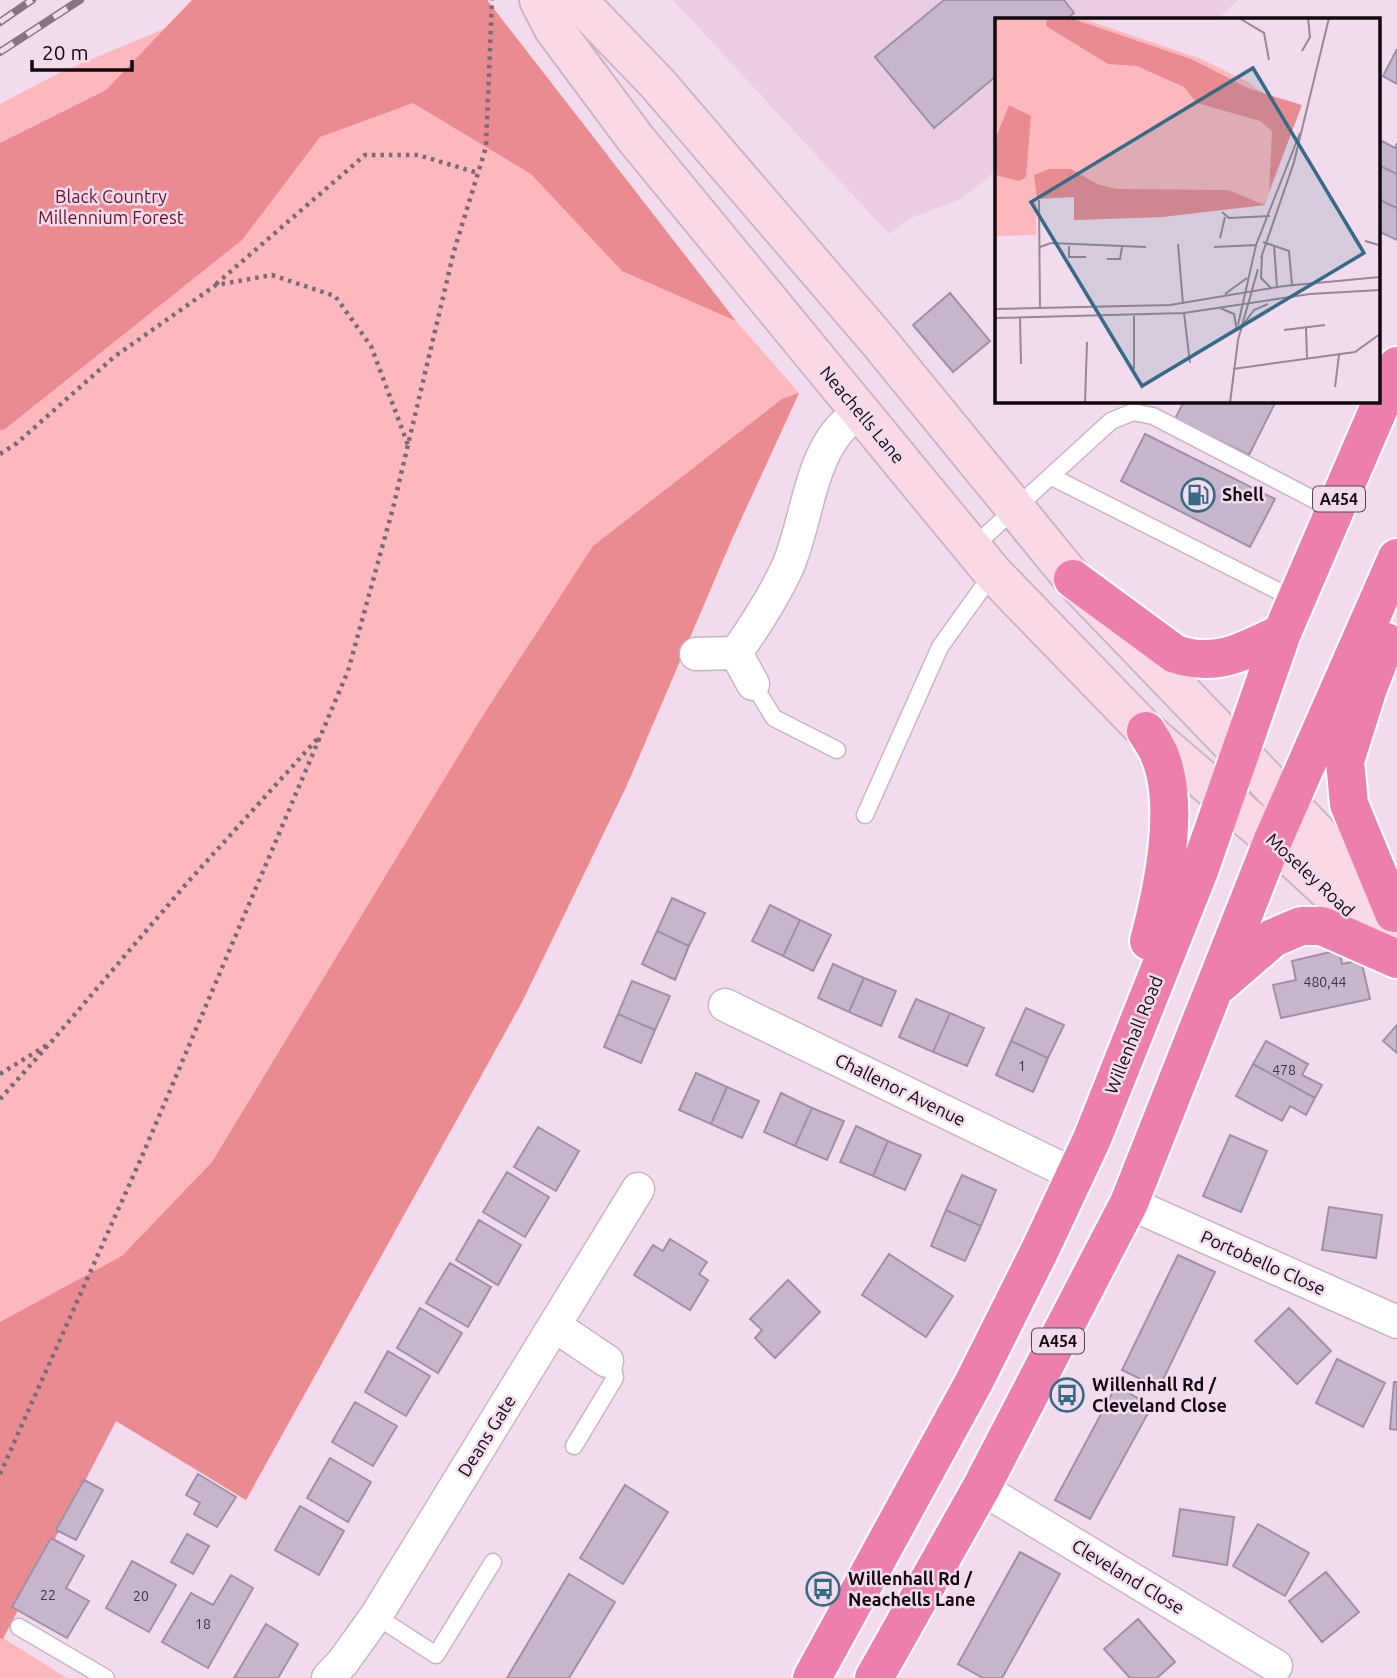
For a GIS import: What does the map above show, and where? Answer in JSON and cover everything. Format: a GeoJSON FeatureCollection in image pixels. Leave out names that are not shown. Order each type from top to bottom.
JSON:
{"type":"FeatureCollection","features":[{"type":"Feature","properties":{"kind":"highway","name":"Willenhall Road"},"geometry":{"type":"LineString","coordinates":[[812,1678],[937,1454],[1040,1250],[1092,1139],[1199,871],[1289,616],[1397,366]]}},
{"type":"Feature","properties":{"kind":"highway","name":"A454"},"geometry":{"type":"LineString","coordinates":[[874,1678],[981,1488],[1129,1203],[1273,839],[1397,558]]}},
{"type":"Feature","properties":{"kind":"highway"},"geometry":{"type":"LineString","coordinates":[[1073,579],[1175,654],[1194,660],[1231,657],[1289,616]]}},
{"type":"Feature","properties":{"kind":"highway"},"geometry":{"type":"LineString","coordinates":[[1396,914],[1349,804],[1345,761],[1368,688],[1397,614]]}},
{"type":"Feature","properties":{"kind":"highway"},"geometry":{"type":"LineString","coordinates":[[1092,1139],[1160,901],[1168,850],[1168,785],[1160,755],[1146,730]]}},
{"type":"Feature","properties":{"kind":"highway"},"geometry":{"type":"LineString","coordinates":[[1213,990],[1273,937],[1301,926],[1322,926],[1397,960]]}},
{"type":"Feature","properties":{"kind":"street","name":"Neachells Lane"},"geometry":{"type":"LineString","coordinates":[[539,0],[554,29],[618,115],[982,561],[1146,730],[1224,796]]}},
{"type":"Feature","properties":{"kind":"street"},"geometry":{"type":"LineString","coordinates":[[577,0],[657,83],[905,374],[1073,579],[1241,755]]}},
{"type":"Feature","properties":{"kind":"street"},"geometry":{"type":"LineString","coordinates":[[618,115],[657,83]]}},
{"type":"Feature","properties":{"kind":"street"},"geometry":{"type":"LineString","coordinates":[[736,653],[773,595],[789,564],[820,463],[828,446],[839,430],[905,374]]}},
{"type":"Feature","properties":{"kind":"street"},"geometry":{"type":"LineString","coordinates":[[696,654],[736,653]]}},
{"type":"Feature","properties":{"kind":"street"},"geometry":{"type":"LineString","coordinates":[[736,653],[754,684]]}},
{"type":"Feature","properties":{"kind":"street","name":"Moseley Road"},"geometry":{"type":"LineString","coordinates":[[1241,755],[1290,802],[1396,914]]}},
{"type":"Feature","properties":{"kind":"street","name":"Moseley Road"},"geometry":{"type":"LineString","coordinates":[[1224,796],[1397,954]]}},
{"type":"Feature","properties":{"kind":"street","name":"Challenor Avenue"},"geometry":{"type":"LineString","coordinates":[[725,1005],[1075,1175]]}},
{"type":"Feature","properties":{"kind":"street","name":"Deans Gate"},"geometry":{"type":"LineString","coordinates":[[328,1678],[376,1616],[638,1189]]}},
{"type":"Feature","properties":{"kind":"street","name":"Portobello Close"},"geometry":{"type":"LineString","coordinates":[[1129,1203],[1397,1322]]}},
{"type":"Feature","properties":{"kind":"street"},"geometry":{"type":"LineString","coordinates":[[555,1326],[607,1361]]}},
{"type":"Feature","properties":{"kind":"street","name":"Cleveland Close"},"geometry":{"type":"LineString","coordinates":[[981,1488],[1276,1666]]}},
{"type":"Feature","properties":{"kind":"lane"},"geometry":{"type":"LineString","coordinates":[[865,815],[940,647],[982,561],[1016,509],[1111,421],[1133,412],[1153,416],[1334,510]]}},
{"type":"Feature","properties":{"kind":"lane"},"geometry":{"type":"LineString","coordinates":[[1052,477],[1289,616]]}},
{"type":"Feature","properties":{"kind":"lane"},"geometry":{"type":"LineString","coordinates":[[754,684],[774,718],[837,750]]}},
{"type":"Feature","properties":{"kind":"lane"},"geometry":{"type":"LineString","coordinates":[[575,1446],[615,1378],[613,1367],[607,1361]]}},
{"type":"Feature","properties":{"kind":"lane"},"geometry":{"type":"LineString","coordinates":[[376,1616],[436,1655],[493,1562]]}},
{"type":"Feature","properties":{"kind":"lane"},"geometry":{"type":"LineString","coordinates":[[19,1627],[106,1678]]}},
{"type":"Feature","properties":{"kind":"path"},"geometry":{"type":"LineString","coordinates":[[0,1474],[143,1154],[348,671],[393,509],[454,251],[486,147],[492,0]]}},
{"type":"Feature","properties":{"kind":"path"},"geometry":{"type":"LineString","coordinates":[[0,454],[17,443],[114,357],[216,285],[365,155],[418,155],[478,173]]}},
{"type":"Feature","properties":{"kind":"path"},"geometry":{"type":"LineString","coordinates":[[216,285],[272,275],[335,296],[371,346],[408,446]]}},
{"type":"Feature","properties":{"kind":"path"},"geometry":{"type":"LineString","coordinates":[[0,1099],[321,733]]}},
{"type":"Feature","properties":{"kind":"path"},"geometry":{"type":"LineString","coordinates":[[0,1074],[52,1041]]}},
{"type":"Feature","properties":{"kind":"shaded area"},"geometry":{"type":"Polygon","coordinates":[[[673,0],[1238,0],[1219,18],[995,18],[995,172],[963,198],[909,219],[889,234],[673,0]]]}},
{"type":"Feature","properties":{"kind":"green space","name":"Black Country Millennium Forest"},"geometry":{"type":"Polygon","coordinates":[[[192,0],[487,0],[736,321],[622,271],[531,174],[413,103],[320,137],[242,240],[5,429],[0,430],[0,143],[106,90],[192,0]]]}},
{"type":"Feature","properties":{"kind":"green space"},"geometry":{"type":"Polygon","coordinates":[[[233,0],[487,0],[736,321],[799,393],[732,539],[627,785],[522,1002],[246,1500],[116,1421],[3,1638],[67,1678],[0,1678],[0,104],[61,72],[233,0]]]}},
{"type":"Feature","properties":{"kind":"green space"},"geometry":{"type":"Polygon","coordinates":[[[799,393],[732,539],[627,785],[522,1002],[246,1500],[116,1421],[3,1639],[0,1638],[0,1322],[122,1256],[212,1162],[482,717],[593,546],[782,399],[799,393]]]}},
{"type":"Feature","properties":{"kind":"building"},"geometry":{"type":"Polygon","coordinates":[[[944,0],[1064,0],[1074,13],[1067,18],[995,18],[995,77],[934,128],[875,57],[944,0]]]}},
{"type":"Feature","properties":{"kind":"building"},"geometry":{"type":"Polygon","coordinates":[[[1397,49],[1397,84],[1383,76],[1397,49]]]}},
{"type":"Feature","properties":{"kind":"building"},"geometry":{"type":"Polygon","coordinates":[[[1380,140],[1395,148],[1397,143],[1397,174],[1380,166],[1380,140]]]}},
{"type":"Feature","properties":{"kind":"building"},"geometry":{"type":"Polygon","coordinates":[[[1380,166],[1397,174],[1397,208],[1380,200],[1380,166]]]}},
{"type":"Feature","properties":{"kind":"building"},"geometry":{"type":"Polygon","coordinates":[[[1380,200],[1397,208],[1397,240],[1380,232],[1380,200]]]}},
{"type":"Feature","properties":{"kind":"building"},"geometry":{"type":"Polygon","coordinates":[[[950,293],[990,341],[953,372],[913,325],[950,293]]]}},
{"type":"Feature","properties":{"kind":"building"},"geometry":{"type":"Polygon","coordinates":[[[1184,402],[1276,402],[1249,455],[1175,419],[1184,402]]]}},
{"type":"Feature","properties":{"kind":"building"},"geometry":{"type":"Polygon","coordinates":[[[1145,434],[1275,499],[1250,547],[1121,481],[1145,434]]]}},
{"type":"Feature","properties":{"kind":"building"},"geometry":{"type":"Polygon","coordinates":[[[672,898],[705,913],[689,946],[657,931],[672,898]]]}},
{"type":"Feature","properties":{"kind":"building"},"geometry":{"type":"Polygon","coordinates":[[[770,905],[800,920],[783,956],[752,941],[770,905]]]}},
{"type":"Feature","properties":{"kind":"building"},"geometry":{"type":"Polygon","coordinates":[[[800,920],[831,935],[813,971],[783,956],[800,920]]]}},
{"type":"Feature","properties":{"kind":"building"},"geometry":{"type":"Polygon","coordinates":[[[657,931],[689,946],[675,980],[642,964],[657,931]]]}},
{"type":"Feature","properties":{"kind":"building"},"geometry":{"type":"Polygon","coordinates":[[[1339,950],[1342,964],[1361,960],[1370,999],[1281,1018],[1273,985],[1296,980],[1292,961],[1339,950]]]}},
{"type":"Feature","properties":{"kind":"building"},"geometry":{"type":"Polygon","coordinates":[[[833,964],[864,978],[849,1012],[818,998],[833,964]]]}},
{"type":"Feature","properties":{"kind":"building"},"geometry":{"type":"Polygon","coordinates":[[[864,978],[896,991],[881,1026],[849,1012],[864,978]]]}},
{"type":"Feature","properties":{"kind":"building"},"geometry":{"type":"Polygon","coordinates":[[[632,981],[670,996],[655,1030],[618,1014],[632,981]]]}},
{"type":"Feature","properties":{"kind":"building"},"geometry":{"type":"Polygon","coordinates":[[[916,999],[950,1013],[933,1052],[899,1037],[916,999]]]}},
{"type":"Feature","properties":{"kind":"building"},"geometry":{"type":"Polygon","coordinates":[[[1026,1008],[1064,1025],[1048,1058],[1011,1041],[1026,1008]]]}},
{"type":"Feature","properties":{"kind":"building"},"geometry":{"type":"Polygon","coordinates":[[[950,1013],[984,1028],[967,1066],[933,1052],[950,1013]]]}},
{"type":"Feature","properties":{"kind":"building"},"geometry":{"type":"Polygon","coordinates":[[[618,1014],[655,1030],[641,1063],[604,1047],[618,1014]]]}},
{"type":"Feature","properties":{"kind":"building"},"geometry":{"type":"Polygon","coordinates":[[[1397,1025],[1397,1053],[1383,1041],[1397,1025]]]}},
{"type":"Feature","properties":{"kind":"building"},"geometry":{"type":"Polygon","coordinates":[[[1011,1041],[1048,1058],[1033,1092],[996,1075],[1011,1041]]]}},
{"type":"Feature","properties":{"kind":"building"},"geometry":{"type":"Polygon","coordinates":[[[1266,1041],[1308,1064],[1302,1075],[1322,1085],[1315,1098],[1253,1064],[1266,1041]]]}},
{"type":"Feature","properties":{"kind":"building"},"geometry":{"type":"Polygon","coordinates":[[[1253,1064],[1315,1098],[1306,1115],[1290,1106],[1282,1121],[1236,1096],[1253,1064]]]}},
{"type":"Feature","properties":{"kind":"building"},"geometry":{"type":"Polygon","coordinates":[[[696,1073],[727,1087],[711,1124],[679,1110],[696,1073]]]}},
{"type":"Feature","properties":{"kind":"building"},"geometry":{"type":"Polygon","coordinates":[[[727,1087],[759,1101],[742,1138],[711,1124],[727,1087]]]}},
{"type":"Feature","properties":{"kind":"building"},"geometry":{"type":"Polygon","coordinates":[[[781,1093],[812,1108],[795,1146],[764,1132],[781,1093]]]}},
{"type":"Feature","properties":{"kind":"building"},"geometry":{"type":"Polygon","coordinates":[[[812,1108],[844,1121],[827,1160],[795,1146],[812,1108]]]}},
{"type":"Feature","properties":{"kind":"building"},"geometry":{"type":"Polygon","coordinates":[[[856,1126],[888,1141],[873,1176],[840,1162],[856,1126]]]}},
{"type":"Feature","properties":{"kind":"building"},"geometry":{"type":"Polygon","coordinates":[[[538,1127],[579,1151],[556,1191],[514,1167],[538,1127]]]}},
{"type":"Feature","properties":{"kind":"building"},"geometry":{"type":"Polygon","coordinates":[[[1230,1135],[1267,1151],[1241,1212],[1203,1196],[1230,1135]]]}},
{"type":"Feature","properties":{"kind":"building"},"geometry":{"type":"Polygon","coordinates":[[[888,1141],[921,1155],[905,1190],[873,1176],[888,1141]]]}},
{"type":"Feature","properties":{"kind":"building"},"geometry":{"type":"Polygon","coordinates":[[[507,1172],[549,1197],[525,1237],[483,1212],[507,1172]]]}},
{"type":"Feature","properties":{"kind":"building"},"geometry":{"type":"Polygon","coordinates":[[[962,1175],[996,1190],[981,1226],[946,1210],[962,1175]]]}},
{"type":"Feature","properties":{"kind":"building"},"geometry":{"type":"Polygon","coordinates":[[[1329,1207],[1382,1215],[1376,1258],[1322,1250],[1329,1207]]]}},
{"type":"Feature","properties":{"kind":"building"},"geometry":{"type":"Polygon","coordinates":[[[946,1210],[981,1226],[965,1261],[931,1246],[946,1210]]]}},
{"type":"Feature","properties":{"kind":"building"},"geometry":{"type":"Polygon","coordinates":[[[479,1220],[521,1245],[498,1285],[456,1260],[479,1220]]]}},
{"type":"Feature","properties":{"kind":"building"},"geometry":{"type":"Polygon","coordinates":[[[670,1239],[707,1262],[699,1274],[708,1280],[690,1310],[634,1275],[653,1245],[663,1251],[670,1239]]]}},
{"type":"Feature","properties":{"kind":"building"},"geometry":{"type":"Polygon","coordinates":[[[889,1254],[953,1296],[926,1337],[862,1295],[889,1254]]]}},
{"type":"Feature","properties":{"kind":"building"},"geometry":{"type":"Polygon","coordinates":[[[1178,1255],[1215,1272],[1159,1388],[1122,1370],[1178,1255]]]}},
{"type":"Feature","properties":{"kind":"building"},"geometry":{"type":"Polygon","coordinates":[[[450,1263],[491,1287],[468,1327],[426,1303],[450,1263]]]}},
{"type":"Feature","properties":{"kind":"building"},"geometry":{"type":"Polygon","coordinates":[[[788,1280],[820,1312],[775,1358],[755,1338],[762,1330],[750,1319],[788,1280]]]}},
{"type":"Feature","properties":{"kind":"building"},"geometry":{"type":"Polygon","coordinates":[[[420,1308],[462,1333],[438,1373],[397,1348],[420,1308]]]}},
{"type":"Feature","properties":{"kind":"building"},"geometry":{"type":"Polygon","coordinates":[[[1289,1308],[1331,1351],[1297,1384],[1255,1341],[1289,1308]]]}},
{"type":"Feature","properties":{"kind":"building"},"geometry":{"type":"Polygon","coordinates":[[[388,1351],[430,1376],[406,1416],[365,1392],[388,1351]]]}},
{"type":"Feature","properties":{"kind":"building"},"geometry":{"type":"Polygon","coordinates":[[[1337,1359],[1385,1383],[1363,1427],[1316,1403],[1337,1359]]]}},
{"type":"Feature","properties":{"kind":"building"},"geometry":{"type":"Polygon","coordinates":[[[1394,1382],[1397,1382],[1397,1430],[1390,1429],[1394,1382]]]}},
{"type":"Feature","properties":{"kind":"building"},"geometry":{"type":"Polygon","coordinates":[[[1116,1386],[1152,1406],[1090,1519],[1055,1500],[1116,1386]]]}},
{"type":"Feature","properties":{"kind":"building"},"geometry":{"type":"Polygon","coordinates":[[[355,1402],[397,1426],[373,1466],[332,1442],[355,1402]]]}},
{"type":"Feature","properties":{"kind":"building"},"geometry":{"type":"Polygon","coordinates":[[[330,1458],[371,1482],[348,1522],[307,1498],[330,1458]]]}},
{"type":"Feature","properties":{"kind":"building"},"geometry":{"type":"Polygon","coordinates":[[[198,1474],[236,1497],[217,1527],[194,1514],[200,1503],[186,1495],[198,1474]]]}},
{"type":"Feature","properties":{"kind":"building"},"geometry":{"type":"Polygon","coordinates":[[[84,1480],[103,1490],[76,1540],[56,1530],[84,1480]]]}},
{"type":"Feature","properties":{"kind":"building"},"geometry":{"type":"Polygon","coordinates":[[[625,1485],[668,1512],[623,1584],[580,1558],[625,1485]]]}},
{"type":"Feature","properties":{"kind":"building"},"geometry":{"type":"Polygon","coordinates":[[[300,1506],[344,1531],[319,1575],[275,1550],[300,1506]]]}},
{"type":"Feature","properties":{"kind":"building"},"geometry":{"type":"Polygon","coordinates":[[[1180,1509],[1234,1517],[1227,1565],[1173,1556],[1180,1509]]]}},
{"type":"Feature","properties":{"kind":"building"},"geometry":{"type":"Polygon","coordinates":[[[1258,1524],[1309,1553],[1285,1596],[1233,1566],[1258,1524]]]}},
{"type":"Feature","properties":{"kind":"building"},"geometry":{"type":"Polygon","coordinates":[[[187,1534],[209,1546],[193,1574],[171,1562],[187,1534]]]}},
{"type":"Feature","properties":{"kind":"building"},"geometry":{"type":"Polygon","coordinates":[[[51,1538],[84,1556],[66,1588],[89,1601],[67,1638],[12,1607],[51,1538]]]}},
{"type":"Feature","properties":{"kind":"building"},"geometry":{"type":"Polygon","coordinates":[[[1020,1552],[1060,1574],[1002,1678],[983,1678],[958,1664],[1020,1552]]]}},
{"type":"Feature","properties":{"kind":"building"},"geometry":{"type":"Polygon","coordinates":[[[132,1561],[176,1585],[149,1632],[106,1608],[132,1561]]]}},
{"type":"Feature","properties":{"kind":"building"},"geometry":{"type":"Polygon","coordinates":[[[1326,1572],[1359,1612],[1322,1642],[1289,1601],[1326,1572]]]}},
{"type":"Feature","properties":{"kind":"building"},"geometry":{"type":"Polygon","coordinates":[[[569,1574],[615,1602],[569,1678],[507,1678],[569,1574]]]}},
{"type":"Feature","properties":{"kind":"building"},"geometry":{"type":"Polygon","coordinates":[[[231,1575],[253,1588],[208,1668],[162,1642],[191,1593],[213,1605],[231,1575]]]}},
{"type":"Feature","properties":{"kind":"building"},"geometry":{"type":"Polygon","coordinates":[[[1138,1619],[1175,1662],[1157,1678],[1130,1678],[1104,1649],[1138,1619]]]}},
{"type":"Feature","properties":{"kind":"building"},"geometry":{"type":"Polygon","coordinates":[[[266,1624],[298,1644],[278,1678],[234,1678],[266,1624]]]}},
{"type":"Feature","properties":{"kind":"railway"},"geometry":{"type":"LineString","coordinates":[[0,22],[32,0]]}},
{"type":"Feature","properties":{"kind":"railway"},"geometry":{"type":"LineString","coordinates":[[0,52],[80,0]]}},
{"type":"Feature","properties":{"kind":"place","name":"Shell"},"geometry":{"type":"Point","coordinates":[1198,495]}},
{"type":"Feature","properties":{"kind":"place","name":"Willenhall Rd / Cleveland Close"},"geometry":{"type":"Point","coordinates":[1067,1395]}},
{"type":"Feature","properties":{"kind":"place","name":"Willenhall Rd / Neachells Lane"},"geometry":{"type":"Point","coordinates":[823,1589]}}]}
